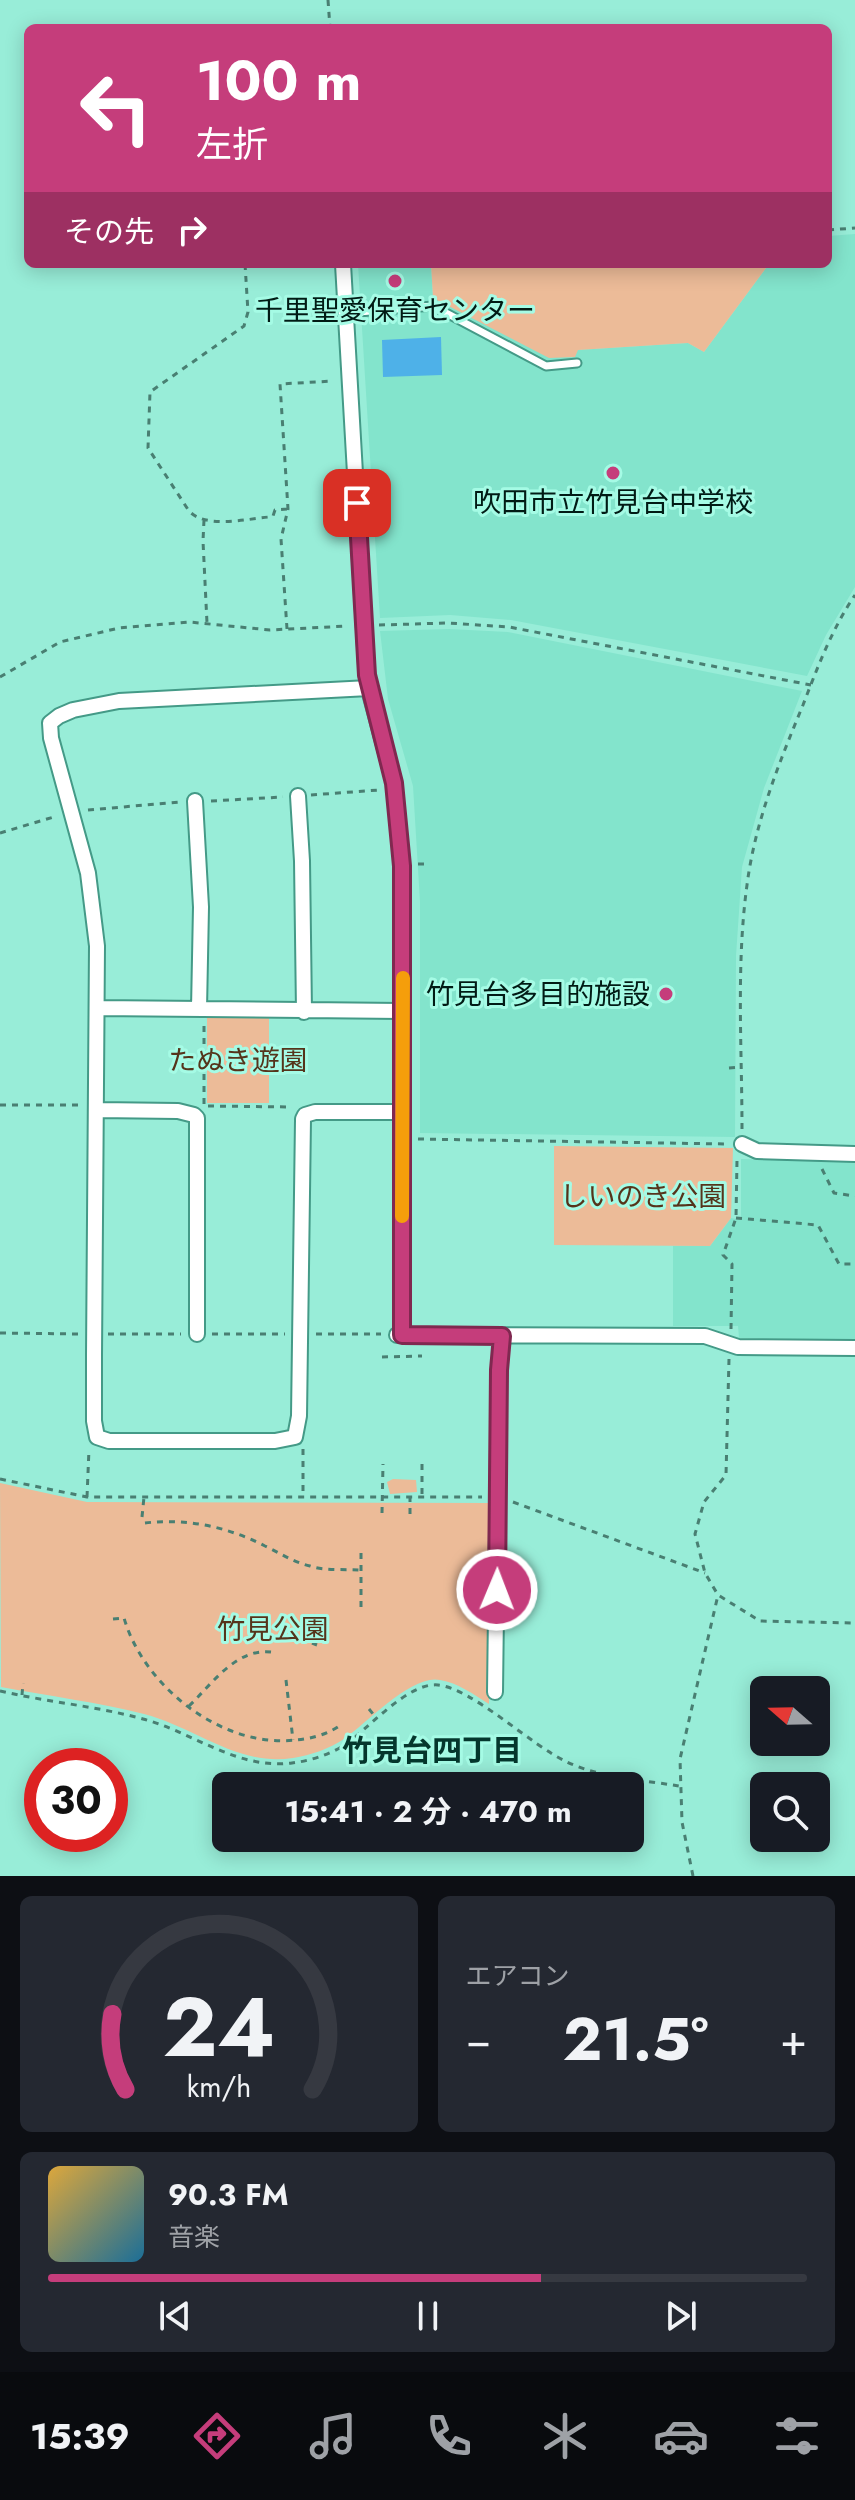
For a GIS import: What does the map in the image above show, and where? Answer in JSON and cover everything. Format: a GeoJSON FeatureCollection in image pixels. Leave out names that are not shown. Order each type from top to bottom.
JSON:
{"type":"FeatureCollection","features":[{"type":"Feature","properties":{"kind":"street"},"geometry":{"type":"LineString","coordinates":[[343,268],[363,625],[369,688],[392,775],[399,817],[404,906],[399,1335],[705,1336],[738,1347],[855,1348]]}},
{"type":"Feature","properties":{"kind":"street"},"geometry":{"type":"LineString","coordinates":[[369,688],[119,701],[73,710],[52,720],[49,727],[91,891],[97,946],[94,1382],[97,1437],[117,1441],[275,1441],[295,1437],[299,1416],[305,1115],[315,1112],[402,1112]]}},
{"type":"Feature","properties":{"kind":"street"},"geometry":{"type":"LineString","coordinates":[[298,796],[303,889],[304,1012]]}},
{"type":"Feature","properties":{"kind":"street"},"geometry":{"type":"LineString","coordinates":[[195,801],[200,870],[199,1009]]}},
{"type":"Feature","properties":{"kind":"street"},"geometry":{"type":"LineString","coordinates":[[97,1008],[402,1011]]}},
{"type":"Feature","properties":{"kind":"street"},"geometry":{"type":"LineString","coordinates":[[97,1110],[178,1111],[197,1118],[197,1334]]}},
{"type":"Feature","properties":{"kind":"street"},"geometry":{"type":"LineString","coordinates":[[742,1144],[757,1151],[855,1154]]}},
{"type":"Feature","properties":{"kind":"street"},"geometry":{"type":"LineString","coordinates":[[495,1692],[502,1336]]}},
{"type":"Feature","properties":{"kind":"lane"},"geometry":{"type":"LineString","coordinates":[[346,313],[433,306],[546,366],[577,363]]}},
{"type":"Feature","properties":{"kind":"path"},"geometry":{"type":"LineString","coordinates":[[328,0],[330,24]]}},
{"type":"Feature","properties":{"kind":"path"},"geometry":{"type":"LineString","coordinates":[[832,230],[855,228]]}},
{"type":"Feature","properties":{"kind":"path"},"geometry":{"type":"LineString","coordinates":[[245,268],[248,312],[244,326],[150,392],[148,448],[189,511],[204,520],[269,517],[275,510],[288,509]]}},
{"type":"Feature","properties":{"kind":"path"},"geometry":{"type":"LineString","coordinates":[[287,629],[281,539],[288,509],[280,384],[350,380]]}},
{"type":"Feature","properties":{"kind":"path"},"geometry":{"type":"LineString","coordinates":[[204,520],[207,623]]}},
{"type":"Feature","properties":{"kind":"path"},"geometry":{"type":"LineString","coordinates":[[731,1327],[732,1264],[723,1255],[736,1218],[737,1153],[742,1144],[742,960],[747,885],[769,790],[835,627],[855,595]]}},
{"type":"Feature","properties":{"kind":"path"},"geometry":{"type":"LineString","coordinates":[[0,677],[47,648],[85,634],[180,622],[270,630],[448,623],[509,627],[811,685]]}},
{"type":"Feature","properties":{"kind":"path"},"geometry":{"type":"LineString","coordinates":[[415,864],[428,864]]}},
{"type":"Feature","properties":{"kind":"path"},"geometry":{"type":"LineString","coordinates":[[199,1009],[204,1017],[204,1105],[294,1107],[305,1115]]}},
{"type":"Feature","properties":{"kind":"path"},"geometry":{"type":"LineString","coordinates":[[729,1068],[742,1067]]}},
{"type":"Feature","properties":{"kind":"path"},"geometry":{"type":"LineString","coordinates":[[0,1105],[85,1105],[97,1110]]}},
{"type":"Feature","properties":{"kind":"path"},"geometry":{"type":"LineString","coordinates":[[415,1139],[742,1144]]}},
{"type":"Feature","properties":{"kind":"path"},"geometry":{"type":"LineString","coordinates":[[815,1153],[834,1193],[855,1196]]}},
{"type":"Feature","properties":{"kind":"path"},"geometry":{"type":"LineString","coordinates":[[736,1218],[818,1225],[839,1264],[855,1264]]}},
{"type":"Feature","properties":{"kind":"path"},"geometry":{"type":"LineString","coordinates":[[729,1355],[726,1475],[704,1502],[695,1534],[705,1573],[718,1595],[760,1621],[855,1623]]}},
{"type":"Feature","properties":{"kind":"path"},"geometry":{"type":"LineString","coordinates":[[382,1357],[422,1356]]}},
{"type":"Feature","properties":{"kind":"path"},"geometry":{"type":"LineString","coordinates":[[87,1497],[89,1449],[97,1437]]}},
{"type":"Feature","properties":{"kind":"path"},"geometry":{"type":"LineString","coordinates":[[295,1437],[303,1448],[303,1497]]}},
{"type":"Feature","properties":{"kind":"path"},"geometry":{"type":"LineString","coordinates":[[382,1513],[383,1464]]}},
{"type":"Feature","properties":{"kind":"path"},"geometry":{"type":"LineString","coordinates":[[422,1464],[422,1498]]}},
{"type":"Feature","properties":{"kind":"path"},"geometry":{"type":"LineString","coordinates":[[0,1479],[87,1497],[499,1497],[705,1573]]}},
{"type":"Feature","properties":{"kind":"path"},"geometry":{"type":"LineString","coordinates":[[142,1517],[144,1497]]}},
{"type":"Feature","properties":{"kind":"path"},"geometry":{"type":"LineString","coordinates":[[410,1498],[410,1514]]}},
{"type":"Feature","properties":{"kind":"path"},"geometry":{"type":"LineString","coordinates":[[145,1523],[181,1521],[207,1525],[265,1545],[289,1560],[313,1568],[360,1570]]}},
{"type":"Feature","properties":{"kind":"path"},"geometry":{"type":"LineString","coordinates":[[361,1553],[361,1610]]}},
{"type":"Feature","properties":{"kind":"path"},"geometry":{"type":"LineString","coordinates":[[693,1876],[682,1822],[680,1759],[718,1595]]}},
{"type":"Feature","properties":{"kind":"path"},"geometry":{"type":"LineString","coordinates":[[113,1619],[124,1618],[146,1661],[164,1684],[214,1722],[245,1735],[274,1741],[326,1733],[342,1724]]}},
{"type":"Feature","properties":{"kind":"path"},"geometry":{"type":"LineString","coordinates":[[189,1706],[242,1657],[256,1651],[271,1652]]}},
{"type":"Feature","properties":{"kind":"path"},"geometry":{"type":"LineString","coordinates":[[286,1680],[293,1740]]}},
{"type":"Feature","properties":{"kind":"path"},"geometry":{"type":"LineString","coordinates":[[22,1695],[23,1683]]}},
{"type":"Feature","properties":{"kind":"path"},"geometry":{"type":"LineString","coordinates":[[0,1691],[145,1719],[234,1756],[264,1764],[292,1764],[318,1758],[343,1746],[418,1688],[438,1685],[460,1692],[575,1766],[679,1786]]}},
{"type":"Feature","properties":{"kind":"path"},"geometry":{"type":"LineString","coordinates":[[369,1709],[377,1719]]}},
{"type":"Feature","properties":{"kind":"shaded area","name":"吹田市立竹見台中学校"},"geometry":{"type":"Polygon","coordinates":[[[855,234],[855,587],[826,635],[807,676],[511,620],[450,615],[380,618],[358,268],[431,268],[433,298],[577,350],[688,343],[704,352],[766,268],[832,268],[832,236],[855,234]]]}},
{"type":"Feature","properties":{"kind":"shaded area"},"geometry":{"type":"Polygon","coordinates":[[[449,629],[508,632],[802,691],[764,788],[742,867],[736,956],[735,1137],[420,1133],[420,902],[413,786],[388,699],[380,631],[449,629]]]}},
{"type":"Feature","properties":{"kind":"shaded area"},"geometry":{"type":"Polygon","coordinates":[[[741,1159],[855,1161],[855,1340],[739,1338],[738,1326],[673,1326],[673,1246],[710,1246],[731,1218],[741,1220],[741,1159]]]}},
{"type":"Feature","properties":{"kind":"green space"},"geometry":{"type":"Polygon","coordinates":[[[431,268],[766,268],[704,352],[688,343],[578,350],[575,357],[549,358],[433,298],[431,268]]]}},
{"type":"Feature","properties":{"kind":"green space","name":"たぬき遊園"},"geometry":{"type":"Polygon","coordinates":[[[207,1017],[269,1018],[269,1103],[207,1103],[207,1017]]]}},
{"type":"Feature","properties":{"kind":"green space","name":"しいのき公園"},"geometry":{"type":"Polygon","coordinates":[[[554,1146],[733,1148],[731,1218],[710,1246],[554,1245],[554,1146]]]}},
{"type":"Feature","properties":{"kind":"green space"},"geometry":{"type":"Polygon","coordinates":[[[393,1479],[416,1480],[417,1492],[390,1494],[387,1482],[393,1479]]]}},
{"type":"Feature","properties":{"kind":"green space","name":"竹見公園"},"geometry":{"type":"Polygon","coordinates":[[[0,1483],[87,1502],[490,1503],[489,1704],[453,1684],[429,1680],[403,1692],[332,1746],[300,1757],[273,1759],[235,1751],[144,1714],[1,1687],[0,1483]]]}},
{"type":"Feature","properties":{"kind":"water"},"geometry":{"type":"Polygon","coordinates":[[[441,337],[442,375],[383,377],[382,340],[441,337]]]}},
{"type":"Feature","properties":{"kind":"slow traffic"},"geometry":{"type":"LineString","coordinates":[[402,1216],[403,978]]}},
{"type":"Feature","properties":{"kind":"place","name":"千里聖愛保育センター"},"geometry":{"type":"Point","coordinates":[395,281]}},
{"type":"Feature","properties":{"kind":"place","name":"吹田市立竹見台中学校"},"geometry":{"type":"Point","coordinates":[613,473]}},
{"type":"Feature","properties":{"kind":"place","name":"竹見台多目的施設"},"geometry":{"type":"Point","coordinates":[666,994]}},
{"type":"Feature","properties":{"kind":"district","name":"竹見台四丁目"},"geometry":{"type":"Point","coordinates":[432,1750]}},
{"type":"Feature","properties":{"kind":"route"},"geometry":{"type":"LineString","coordinates":[[357,503],[367,675],[394,783],[402,866],[402,1335],[502,1336],[497,1590]]}}]}
